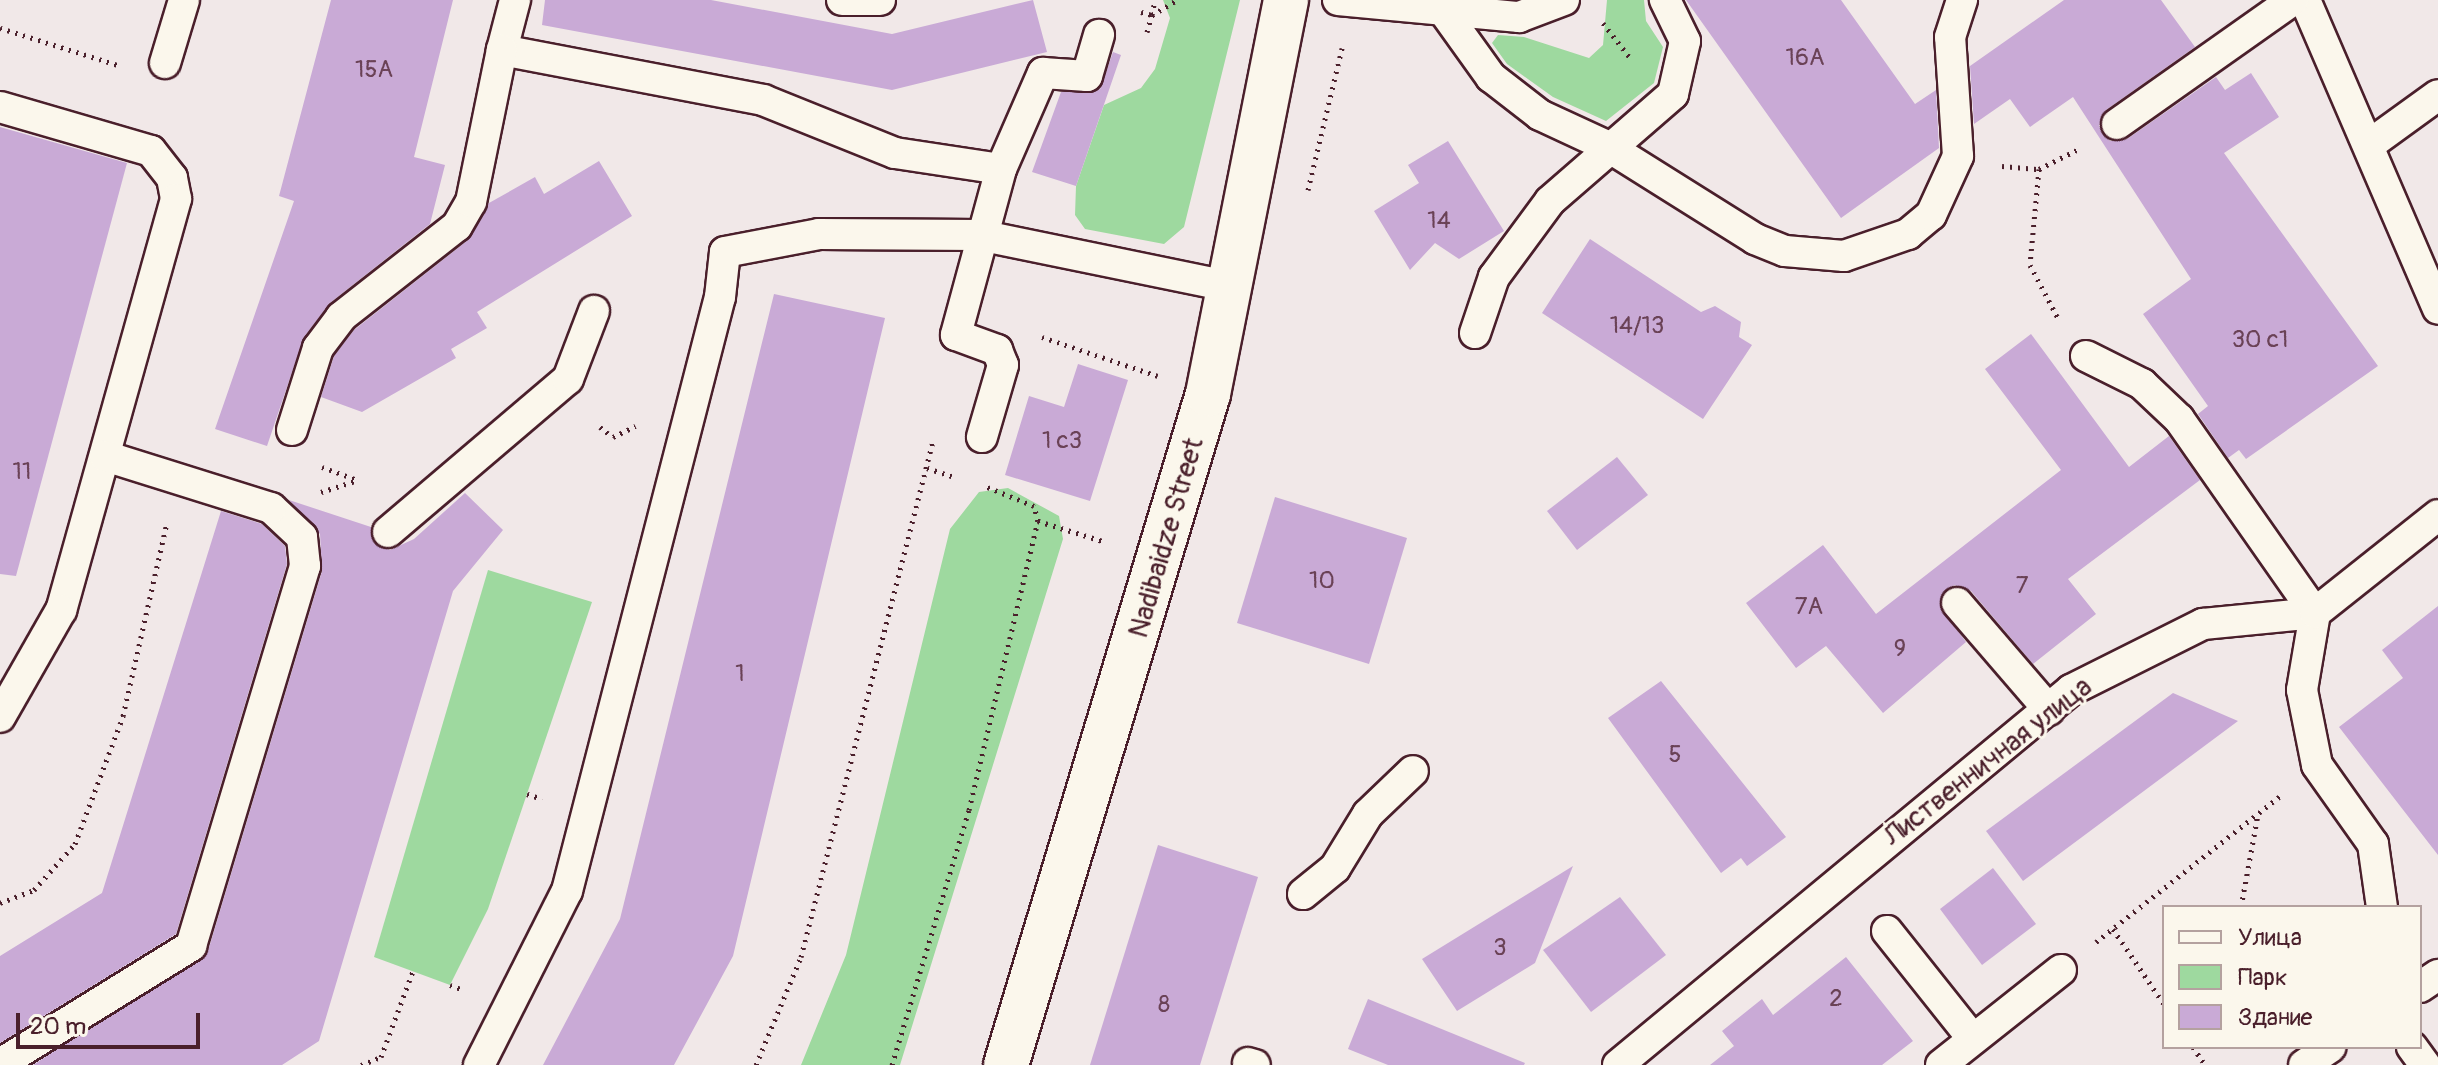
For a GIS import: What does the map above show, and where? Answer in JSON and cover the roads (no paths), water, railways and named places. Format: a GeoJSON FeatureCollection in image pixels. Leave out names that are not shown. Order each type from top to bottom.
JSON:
{"type":"FeatureCollection","features":[{"type":"Feature","properties":{"kind":"main road","name":"Nadibaidze Street"},"geometry":{"type":"LineString","coordinates":[[1006,1065],[1162,559],[1233,287],[1286,0]]}},
{"type":"Feature","properties":{"kind":"lane"},"geometry":{"type":"LineString","coordinates":[[165,63],[184,0]]}},
{"type":"Feature","properties":{"kind":"lane"},"geometry":{"type":"LineString","coordinates":[[292,430],[318,348],[341,317],[457,226],[471,202],[515,0]]}},
{"type":"Feature","properties":{"kind":"lane"},"geometry":{"type":"LineString","coordinates":[[842,0],[880,0]]}},
{"type":"Feature","properties":{"kind":"lane"},"geometry":{"type":"LineString","coordinates":[[1338,0],[1445,13],[1519,17],[1564,0]]}},
{"type":"Feature","properties":{"kind":"lane"},"geometry":{"type":"LineString","coordinates":[[1475,333],[1494,277],[1550,201],[1607,146],[1673,94],[1685,41],[1665,0]]}},
{"type":"Feature","properties":{"kind":"lane"},"geometry":{"type":"LineString","coordinates":[[1445,13],[1491,77],[1540,115],[1607,146],[1755,239],[1817,257],[1844,256],[1908,234],[1931,215],[1958,156],[1950,37],[1962,0]]}},
{"type":"Feature","properties":{"kind":"lane"},"geometry":{"type":"LineString","coordinates":[[2117,124],[2293,0]]}},
{"type":"Feature","properties":{"kind":"lane"},"geometry":{"type":"LineString","coordinates":[[2305,0],[2438,309]]}},
{"type":"Feature","properties":{"kind":"lane"},"geometry":{"type":"LineString","coordinates":[[982,437],[1003,365],[997,350],[956,335],[979,235],[1001,169],[1043,73],[1087,76],[1099,35]]}},
{"type":"Feature","properties":{"kind":"lane"},"geometry":{"type":"LineString","coordinates":[[502,50],[763,100],[895,153],[1001,169]]}},
{"type":"Feature","properties":{"kind":"lane"},"geometry":{"type":"LineString","coordinates":[[2369,145],[2438,95]]}},
{"type":"Feature","properties":{"kind":"lane"},"geometry":{"type":"LineString","coordinates":[[0,107],[151,151],[172,178],[176,199],[61,610],[0,717]]}},
{"type":"Feature","properties":{"kind":"lane"},"geometry":{"type":"LineString","coordinates":[[479,1065],[567,891],[720,297],[725,252],[819,234],[979,235],[1233,287]]}},
{"type":"Feature","properties":{"kind":"lane"},"geometry":{"type":"LineString","coordinates":[[388,532],[568,379],[594,311]]}},
{"type":"Feature","properties":{"kind":"lane"},"geometry":{"type":"LineString","coordinates":[[2086,356],[2142,384],[2179,419],[2315,613]]}},
{"type":"Feature","properties":{"kind":"lane"},"geometry":{"type":"LineString","coordinates":[[0,1064],[191,946],[301,581],[305,551],[292,521],[177,478],[105,456]]}},
{"type":"Feature","properties":{"kind":"lane"},"geometry":{"type":"LineString","coordinates":[[2382,905],[2373,844],[2317,765],[2302,690],[2315,613],[2438,515]]}},
{"type":"Feature","properties":{"kind":"lane"},"geometry":{"type":"LineString","coordinates":[[1957,603],[2049,710]]}},
{"type":"Feature","properties":{"kind":"lane","name":"Лиственничная улица"},"geometry":{"type":"LineString","coordinates":[[1618,1065],[2049,710],[2159,641],[2203,624],[2315,613]]}},
{"type":"Feature","properties":{"kind":"lane"},"geometry":{"type":"LineString","coordinates":[[1303,894],[1335,868],[1368,814],[1413,771]]}},
{"type":"Feature","properties":{"kind":"lane"},"geometry":{"type":"LineString","coordinates":[[1887,931],[1973,1039]]}},
{"type":"Feature","properties":{"kind":"lane"},"geometry":{"type":"LineString","coordinates":[[1941,1065],[2061,970]]}},
{"type":"Feature","properties":{"kind":"lane"},"geometry":{"type":"LineString","coordinates":[[2304,1065],[2328,1049]]}}]}
